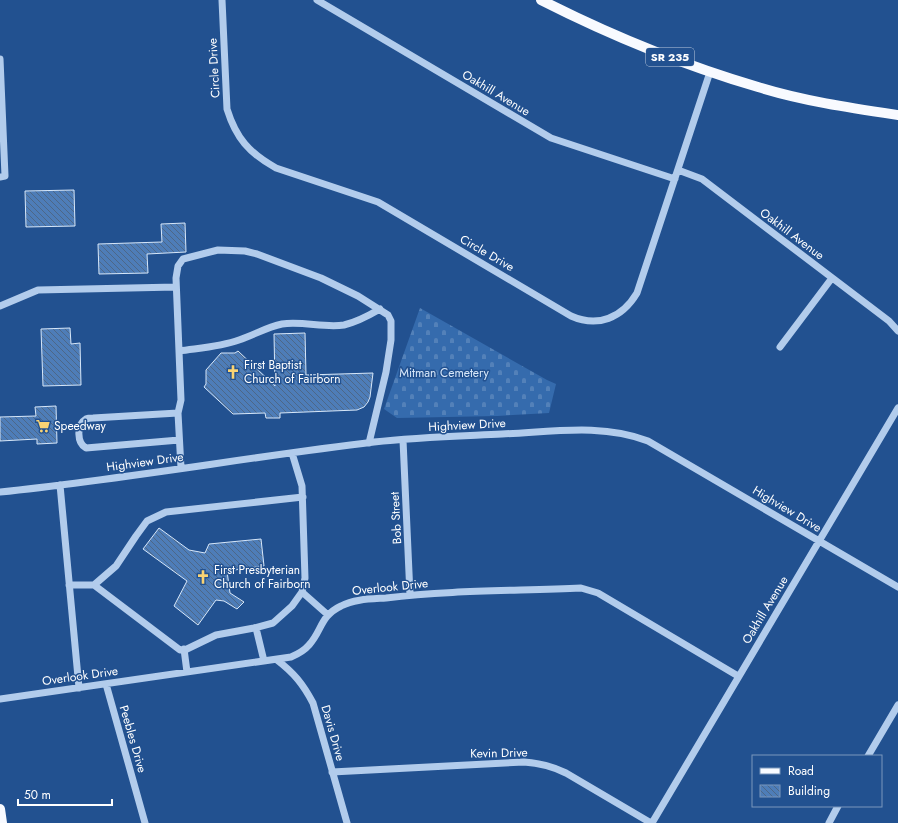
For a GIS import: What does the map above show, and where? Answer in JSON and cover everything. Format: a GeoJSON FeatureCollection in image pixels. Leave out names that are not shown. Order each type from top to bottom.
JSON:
{"type":"FeatureCollection","features":[{"type":"Feature","properties":{"kind":"main road","name":"SR 235"},"geometry":{"type":"LineString","coordinates":[[541,0],[606,31],[710,72],[805,99],[867,111],[898,115]]}},
{"type":"Feature","properties":{"kind":"main road"},"geometry":{"type":"LineString","coordinates":[[0,809],[2,823]]}},
{"type":"Feature","properties":{"kind":"street","name":"Circle Drive"},"geometry":{"type":"LineString","coordinates":[[222,0],[227,108],[238,136],[249,150],[276,168],[378,202],[575,318],[587,320],[599,321],[610,318],[621,312],[631,303],[637,293],[710,72]]}},
{"type":"Feature","properties":{"kind":"street","name":"Oakhill Avenue"},"geometry":{"type":"LineString","coordinates":[[317,0],[551,138],[675,179]]}},
{"type":"Feature","properties":{"kind":"street"},"geometry":{"type":"LineString","coordinates":[[0,59],[5,176],[0,177]]}},
{"type":"Feature","properties":{"kind":"street","name":"Oakhill Avenue"},"geometry":{"type":"LineString","coordinates":[[678,170],[702,179],[889,321],[898,331]]}},
{"type":"Feature","properties":{"kind":"street"},"geometry":{"type":"LineString","coordinates":[[181,468],[178,413],[181,400],[176,272],[180,262],[183,259],[218,250],[245,251],[257,254],[321,278],[358,296],[388,315],[391,321],[392,340],[383,386],[369,443]]}},
{"type":"Feature","properties":{"kind":"street"},"geometry":{"type":"LineString","coordinates":[[780,347],[832,278]]}},
{"type":"Feature","properties":{"kind":"street"},"geometry":{"type":"LineString","coordinates":[[0,306],[38,290],[176,287]]}},
{"type":"Feature","properties":{"kind":"street"},"geometry":{"type":"LineString","coordinates":[[179,351],[222,345],[282,324],[303,323],[343,325],[355,322],[380,309]]}},
{"type":"Feature","properties":{"kind":"street","name":"Oakhill Avenue"},"geometry":{"type":"LineString","coordinates":[[651,823],[898,408]]}},
{"type":"Feature","properties":{"kind":"street"},"geometry":{"type":"LineString","coordinates":[[178,413],[92,418],[86,420],[81,425],[79,432],[82,446],[92,449],[179,440]]}},
{"type":"Feature","properties":{"kind":"street","name":"Highview Drive"},"geometry":{"type":"LineString","coordinates":[[0,492],[369,443],[590,430],[615,431],[637,437],[648,442],[898,587]]}},
{"type":"Feature","properties":{"kind":"street","name":"Bob Street"},"geometry":{"type":"LineString","coordinates":[[403,440],[410,595]]}},
{"type":"Feature","properties":{"kind":"street"},"geometry":{"type":"LineString","coordinates":[[69,585],[94,585],[180,650],[216,635],[256,628],[274,622],[292,606],[302,592],[305,578],[302,486],[292,453]]}},
{"type":"Feature","properties":{"kind":"street"},"geometry":{"type":"LineString","coordinates":[[60,485],[79,688]]}},
{"type":"Feature","properties":{"kind":"street"},"geometry":{"type":"LineString","coordinates":[[94,585],[116,566],[147,521],[166,512],[303,497]]}},
{"type":"Feature","properties":{"kind":"street","name":"Overlook Drive"},"geometry":{"type":"LineString","coordinates":[[0,699],[291,657],[310,645],[320,625],[328,615],[347,603],[410,595],[581,588],[598,593],[738,676]]}},
{"type":"Feature","properties":{"kind":"street"},"geometry":{"type":"LineString","coordinates":[[302,592],[328,615]]}},
{"type":"Feature","properties":{"kind":"street"},"geometry":{"type":"LineString","coordinates":[[256,628],[264,661]]}},
{"type":"Feature","properties":{"kind":"street"},"geometry":{"type":"LineString","coordinates":[[184,649],[187,672]]}},
{"type":"Feature","properties":{"kind":"street","name":"Davis Drive"},"geometry":{"type":"LineString","coordinates":[[277,660],[296,676],[304,686],[313,704],[347,823]]}},
{"type":"Feature","properties":{"kind":"street","name":"Peebles Drive"},"geometry":{"type":"LineString","coordinates":[[106,684],[145,823]]}},
{"type":"Feature","properties":{"kind":"street"},"geometry":{"type":"LineString","coordinates":[[869,755],[898,705]]}},
{"type":"Feature","properties":{"kind":"street","name":"Kevin Drive"},"geometry":{"type":"LineString","coordinates":[[332,772],[442,765],[524,762],[538,763],[553,767],[566,773],[651,823]]}},
{"type":"Feature","properties":{"kind":"street"},"geometry":{"type":"LineString","coordinates":[[829,823],[837,807]]}},
{"type":"Feature","properties":{"kind":"green space","name":"Mitman Cemetery"},"geometry":{"type":"Polygon","coordinates":[[[420,308],[556,384],[549,413],[497,416],[397,418],[384,409],[420,308]]]}},
{"type":"Feature","properties":{"kind":"building"},"geometry":{"type":"Polygon","coordinates":[[[74,190],[75,226],[26,227],[25,191],[74,190]]]}},
{"type":"Feature","properties":{"kind":"building"},"geometry":{"type":"Polygon","coordinates":[[[185,223],[186,252],[147,254],[148,273],[99,274],[98,244],[162,242],[161,224],[185,223]]]}},
{"type":"Feature","properties":{"kind":"building"},"geometry":{"type":"Polygon","coordinates":[[[70,328],[71,344],[80,343],[81,385],[43,386],[41,329],[70,328]]]}},
{"type":"Feature","properties":{"kind":"building","name":"First Baptist Church of Fairborn"},"geometry":{"type":"Polygon","coordinates":[[[305,333],[306,375],[373,373],[370,397],[364,407],[357,410],[280,413],[280,418],[266,418],[265,413],[233,414],[204,387],[206,384],[206,370],[221,353],[235,353],[238,351],[275,386],[274,334],[305,333]]]}},
{"type":"Feature","properties":{"kind":"building"},"geometry":{"type":"Polygon","coordinates":[[[56,406],[57,443],[37,444],[37,439],[0,441],[0,417],[36,416],[35,407],[56,406]]]}},
{"type":"Feature","properties":{"kind":"building","name":"First Presbyterian Church of Fairborn"},"geometry":{"type":"Polygon","coordinates":[[[159,528],[189,550],[205,553],[209,544],[261,539],[264,566],[227,571],[230,593],[244,602],[237,609],[224,601],[216,600],[198,625],[174,606],[187,581],[143,549],[159,528]]]}},
{"type":"Feature","properties":{"kind":"place","name":"First Baptist Church of Fairborn"},"geometry":{"type":"Point","coordinates":[233,372]}},
{"type":"Feature","properties":{"kind":"place","name":"Speedway"},"geometry":{"type":"Point","coordinates":[43,426]}},
{"type":"Feature","properties":{"kind":"place","name":"First Presbyterian Church of Fairborn"},"geometry":{"type":"Point","coordinates":[203,577]}}]}
